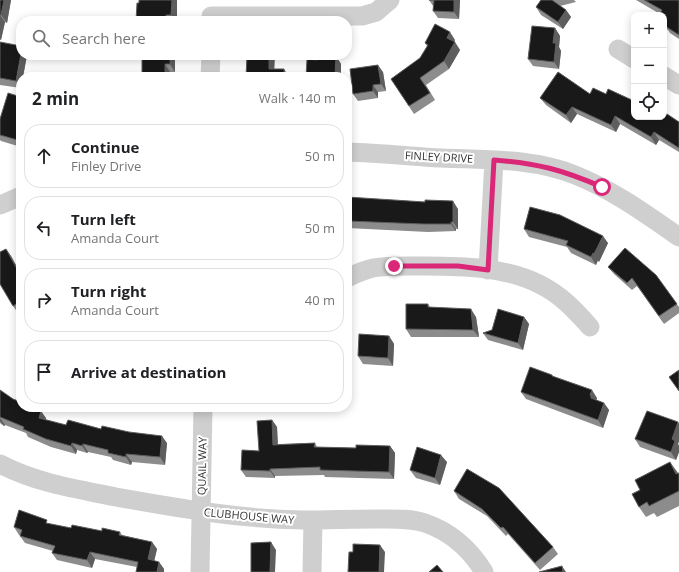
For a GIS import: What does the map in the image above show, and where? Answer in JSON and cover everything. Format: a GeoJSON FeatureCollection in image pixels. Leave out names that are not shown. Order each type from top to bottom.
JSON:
{"type":"FeatureCollection","features":[{"type":"Feature","properties":{"kind":"street"},"geometry":{"type":"LineString","coordinates":[[212,12],[362,16],[376,12],[390,0]]}},
{"type":"Feature","properties":{"kind":"street"},"geometry":{"type":"LineString","coordinates":[[618,49],[631,57]]}},
{"type":"Feature","properties":{"kind":"street"},"geometry":{"type":"LineString","coordinates":[[210,60],[210,72]]}},
{"type":"Feature","properties":{"kind":"street"},"geometry":{"type":"LineString","coordinates":[[667,78],[679,85]]}},
{"type":"Feature","properties":{"kind":"street","name":"FINLEY DRIVE"},"geometry":{"type":"LineString","coordinates":[[352,152],[522,162],[551,168],[574,175],[602,187],[649,215],[679,237]]}},
{"type":"Feature","properties":{"kind":"street"},"geometry":{"type":"LineString","coordinates":[[488,270],[494,160]]}},
{"type":"Feature","properties":{"kind":"street"},"geometry":{"type":"LineString","coordinates":[[0,205],[16,199]]}},
{"type":"Feature","properties":{"kind":"street"},"geometry":{"type":"LineString","coordinates":[[352,275],[372,268],[394,266],[458,266],[488,270],[519,277],[538,284],[558,295],[590,327]]}},
{"type":"Feature","properties":{"kind":"street","name":"QUAIL WAY"},"geometry":{"type":"LineString","coordinates":[[200,572],[203,412]]}},
{"type":"Feature","properties":{"kind":"street","name":"CLUBHOUSE WAY"},"geometry":{"type":"LineString","coordinates":[[0,464],[36,479],[60,486],[201,512],[253,517],[313,520],[405,519],[424,523],[443,530],[459,541],[473,555],[484,572]]}},
{"type":"Feature","properties":{"kind":"street"},"geometry":{"type":"LineString","coordinates":[[312,572],[313,520]]}},
{"type":"Feature","properties":{"kind":"building"},"geometry":{"type":"Polygon","coordinates":[[[0,0],[4,0],[1,15],[0,15],[0,0]]]}},
{"type":"Feature","properties":{"kind":"building"},"geometry":{"type":"Polygon","coordinates":[[[139,0],[172,0],[171,15],[136,16],[137,3],[139,3],[139,0]]]}},
{"type":"Feature","properties":{"kind":"building"},"geometry":{"type":"Polygon","coordinates":[[[434,0],[454,0],[454,12],[433,11],[434,0]]]}},
{"type":"Feature","properties":{"kind":"building"},"geometry":{"type":"Polygon","coordinates":[[[541,0],[552,0],[566,10],[558,22],[536,7],[541,0]]]}},
{"type":"Feature","properties":{"kind":"building"},"geometry":{"type":"Polygon","coordinates":[[[644,0],[679,0],[679,35],[667,27],[667,12],[661,12],[662,10],[644,0]]]}},
{"type":"Feature","properties":{"kind":"building"},"geometry":{"type":"Polygon","coordinates":[[[435,24],[450,32],[447,38],[455,42],[444,61],[420,78],[430,93],[409,106],[391,79],[420,58],[428,45],[425,43],[435,24]]]}},
{"type":"Feature","properties":{"kind":"building"},"geometry":{"type":"Polygon","coordinates":[[[532,26],[555,28],[553,43],[556,43],[554,62],[528,59],[532,26]]]}},
{"type":"Feature","properties":{"kind":"building"},"geometry":{"type":"Polygon","coordinates":[[[0,42],[16,45],[16,60],[20,60],[18,72],[16,72],[16,81],[0,78],[0,42]]]}},
{"type":"Feature","properties":{"kind":"building"},"geometry":{"type":"Polygon","coordinates":[[[142,60],[170,60],[170,64],[165,64],[165,72],[142,72],[142,60]]]}},
{"type":"Feature","properties":{"kind":"building"},"geometry":{"type":"Polygon","coordinates":[[[247,60],[269,60],[269,69],[284,69],[284,72],[246,72],[247,60]]]}},
{"type":"Feature","properties":{"kind":"building"},"geometry":{"type":"Polygon","coordinates":[[[307,60],[336,60],[335,72],[306,72],[307,60]]]}},
{"type":"Feature","properties":{"kind":"building"},"geometry":{"type":"Polygon","coordinates":[[[378,65],[381,84],[373,85],[373,91],[353,94],[352,72],[350,72],[350,69],[378,65]]]}},
{"type":"Feature","properties":{"kind":"building"},"geometry":{"type":"Polygon","coordinates":[[[558,72],[590,94],[593,88],[606,94],[608,89],[631,100],[631,120],[667,120],[667,114],[679,122],[679,148],[654,132],[651,137],[615,116],[611,125],[572,107],[566,115],[540,98],[558,72]]]}},
{"type":"Feature","properties":{"kind":"building"},"geometry":{"type":"Polygon","coordinates":[[[8,93],[16,95],[16,140],[0,135],[0,119],[8,93]]]}},
{"type":"Feature","properties":{"kind":"building"},"geometry":{"type":"Polygon","coordinates":[[[352,197],[425,202],[425,200],[453,201],[453,222],[451,222],[451,224],[352,221],[352,197]]]}},
{"type":"Feature","properties":{"kind":"building"},"geometry":{"type":"Polygon","coordinates":[[[530,207],[560,215],[603,236],[594,254],[593,253],[591,257],[566,245],[568,241],[524,229],[530,207]]]}},
{"type":"Feature","properties":{"kind":"building"},"geometry":{"type":"Polygon","coordinates":[[[625,248],[656,275],[677,304],[659,316],[632,278],[627,283],[608,267],[625,248]]]}},
{"type":"Feature","properties":{"kind":"building"},"geometry":{"type":"Polygon","coordinates":[[[6,249],[16,267],[16,304],[13,306],[0,284],[0,252],[6,249]]]}},
{"type":"Feature","properties":{"kind":"building"},"geometry":{"type":"Polygon","coordinates":[[[406,304],[428,304],[428,307],[471,309],[473,330],[406,329],[406,304]]]}},
{"type":"Feature","properties":{"kind":"building"},"geometry":{"type":"Polygon","coordinates":[[[498,309],[524,317],[518,343],[483,333],[492,330],[498,309]]]}},
{"type":"Feature","properties":{"kind":"building"},"geometry":{"type":"Polygon","coordinates":[[[359,334],[389,336],[388,358],[358,356],[359,334]]]}},
{"type":"Feature","properties":{"kind":"building"},"geometry":{"type":"Polygon","coordinates":[[[530,367],[592,390],[590,395],[591,398],[604,403],[598,420],[521,392],[530,367]]]}},
{"type":"Feature","properties":{"kind":"building"},"geometry":{"type":"Polygon","coordinates":[[[679,370],[679,391],[669,377],[679,370]]]}},
{"type":"Feature","properties":{"kind":"building"},"geometry":{"type":"Polygon","coordinates":[[[0,390],[16,400],[16,412],[41,412],[39,418],[66,425],[68,420],[101,429],[102,426],[129,432],[162,436],[160,457],[126,454],[126,457],[108,453],[108,450],[83,444],[82,446],[72,443],[71,446],[46,439],[23,429],[24,427],[0,417],[0,390]]]}},
{"type":"Feature","properties":{"kind":"building"},"geometry":{"type":"Polygon","coordinates":[[[647,411],[678,422],[672,439],[675,441],[671,452],[635,439],[647,411]]]}},
{"type":"Feature","properties":{"kind":"building"},"geometry":{"type":"Polygon","coordinates":[[[272,420],[273,445],[315,443],[314,447],[356,448],[356,445],[390,446],[389,472],[320,470],[320,467],[270,469],[270,471],[241,470],[242,450],[259,451],[257,421],[272,420]]]}},
{"type":"Feature","properties":{"kind":"building"},"geometry":{"type":"Polygon","coordinates":[[[417,447],[441,455],[435,478],[410,470],[417,447]]]}},
{"type":"Feature","properties":{"kind":"building"},"geometry":{"type":"Polygon","coordinates":[[[670,462],[676,474],[679,473],[679,491],[649,506],[647,502],[639,507],[632,494],[640,490],[635,480],[670,462]]]}},
{"type":"Feature","properties":{"kind":"building"},"geometry":{"type":"Polygon","coordinates":[[[467,469],[499,488],[553,547],[535,563],[503,527],[501,528],[482,509],[454,491],[467,469]]]}},
{"type":"Feature","properties":{"kind":"building"},"geometry":{"type":"Polygon","coordinates":[[[19,510],[47,520],[46,523],[71,528],[72,525],[102,531],[102,528],[120,532],[119,535],[152,542],[148,559],[159,562],[157,572],[136,572],[138,562],[90,552],[87,560],[52,553],[55,546],[20,536],[22,530],[14,527],[19,510]]]}},
{"type":"Feature","properties":{"kind":"building"},"geometry":{"type":"Polygon","coordinates":[[[271,542],[270,572],[251,572],[251,543],[271,542]]]}},
{"type":"Feature","properties":{"kind":"building"},"geometry":{"type":"Polygon","coordinates":[[[353,544],[380,545],[379,572],[348,572],[349,552],[353,552],[353,544]]]}},
{"type":"Feature","properties":{"kind":"building"},"geometry":{"type":"Polygon","coordinates":[[[437,565],[443,572],[429,572],[437,565]]]}},
{"type":"Feature","properties":{"kind":"building"},"geometry":{"type":"Polygon","coordinates":[[[562,566],[563,572],[539,572],[562,566]]]}},
{"type":"Feature","properties":{"kind":"route"},"geometry":{"type":"LineString","coordinates":[[394,266],[458,266],[488,270],[494,160],[522,162],[551,168],[574,175],[602,187]]}}]}
